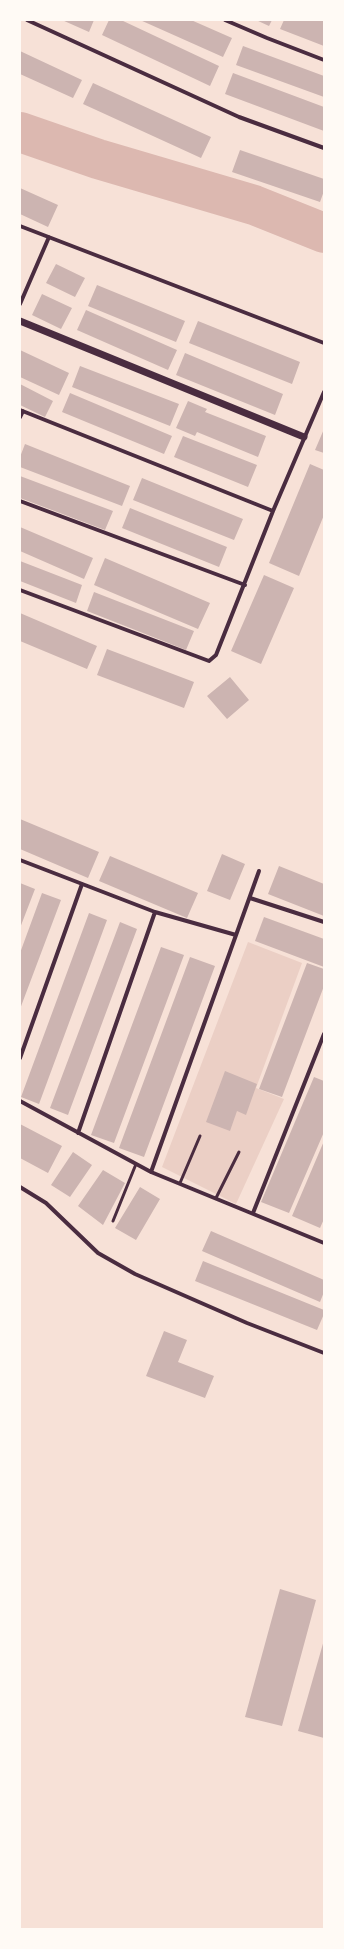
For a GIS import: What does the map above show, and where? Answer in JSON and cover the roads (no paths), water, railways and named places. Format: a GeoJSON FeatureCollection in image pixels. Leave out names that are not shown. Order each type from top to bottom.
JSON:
{"type":"FeatureCollection","features":[{"type":"Feature","properties":{"kind":"street"},"geometry":{"type":"LineString","coordinates":[[27,20],[239,117],[324,148]]}},
{"type":"Feature","properties":{"kind":"street"},"geometry":{"type":"LineString","coordinates":[[225,20],[324,60]]}},
{"type":"Feature","properties":{"kind":"street"},"geometry":{"type":"LineString","coordinates":[[20,226],[324,343]]}},
{"type":"Feature","properties":{"kind":"street"},"geometry":{"type":"LineString","coordinates":[[20,304],[49,237]]}},
{"type":"Feature","properties":{"kind":"street"},"geometry":{"type":"LineString","coordinates":[[20,321],[304,437]]}},
{"type":"Feature","properties":{"kind":"street"},"geometry":{"type":"LineString","coordinates":[[20,590],[209,661],[216,655],[245,585],[273,511],[324,392]]}},
{"type":"Feature","properties":{"kind":"street"},"geometry":{"type":"LineString","coordinates":[[20,417],[21,411],[273,511]]}},
{"type":"Feature","properties":{"kind":"street"},"geometry":{"type":"LineString","coordinates":[[20,501],[245,585]]}},
{"type":"Feature","properties":{"kind":"street"},"geometry":{"type":"LineString","coordinates":[[20,860],[155,912],[236,935]]}},
{"type":"Feature","properties":{"kind":"street"},"geometry":{"type":"LineString","coordinates":[[151,1172],[259,872]]}},
{"type":"Feature","properties":{"kind":"street"},"geometry":{"type":"LineString","coordinates":[[20,1058],[82,884]]}},
{"type":"Feature","properties":{"kind":"street"},"geometry":{"type":"LineString","coordinates":[[250,898],[324,922]]}},
{"type":"Feature","properties":{"kind":"street"},"geometry":{"type":"LineString","coordinates":[[78,1133],[155,912]]}},
{"type":"Feature","properties":{"kind":"street"},"geometry":{"type":"LineString","coordinates":[[253,1213],[324,1034]]}},
{"type":"Feature","properties":{"kind":"street"},"geometry":{"type":"LineString","coordinates":[[20,1101],[151,1172],[324,1243]]}},
{"type":"Feature","properties":{"kind":"street"},"geometry":{"type":"LineString","coordinates":[[20,1187],[46,1203],[98,1253],[135,1274],[247,1323],[324,1353]]}},
{"type":"Feature","properties":{"kind":"lane"},"geometry":{"type":"LineString","coordinates":[[180,1183],[200,1136]]}},
{"type":"Feature","properties":{"kind":"lane"},"geometry":{"type":"LineString","coordinates":[[216,1198],[239,1152]]}},
{"type":"Feature","properties":{"kind":"lane"},"geometry":{"type":"LineString","coordinates":[[113,1221],[136,1164]]}},
{"type":"Feature","properties":{"kind":"waterway"},"geometry":{"type":"LineString","coordinates":[[20,132],[98,159],[254,205],[324,233]]}}]}
